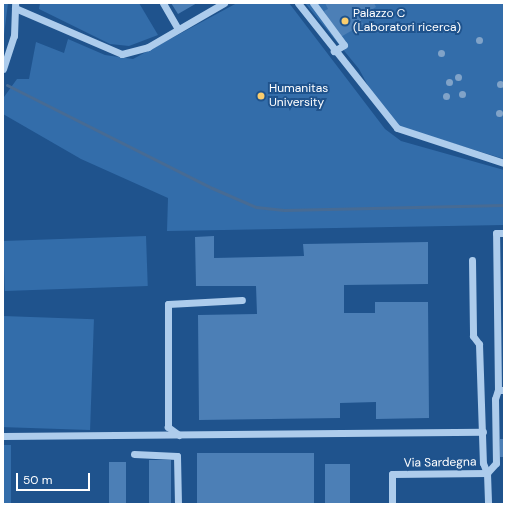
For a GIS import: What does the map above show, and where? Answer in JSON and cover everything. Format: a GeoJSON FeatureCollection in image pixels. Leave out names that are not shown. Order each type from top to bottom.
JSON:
{"type":"FeatureCollection","features":[{"type":"Feature","properties":{"kind":"street"},"geometry":{"type":"LineString","coordinates":[[163,3],[178,29]]}},
{"type":"Feature","properties":{"kind":"street"},"geometry":{"type":"LineString","coordinates":[[3,69],[14,36],[15,6],[122,54],[148,47],[224,3]]}},
{"type":"Feature","properties":{"kind":"street"},"geometry":{"type":"LineString","coordinates":[[298,3],[334,51],[396,128],[504,163]]}},
{"type":"Feature","properties":{"kind":"street"},"geometry":{"type":"LineString","coordinates":[[313,3],[344,45],[334,51]]}},
{"type":"Feature","properties":{"kind":"street"},"geometry":{"type":"LineString","coordinates":[[472,260],[473,336],[480,344],[483,463],[487,473],[496,463],[501,390],[496,233],[504,233]]}},
{"type":"Feature","properties":{"kind":"street"},"geometry":{"type":"LineString","coordinates":[[498,285],[504,276]]}},
{"type":"Feature","properties":{"kind":"street"},"geometry":{"type":"LineString","coordinates":[[180,435],[168,428],[168,304],[242,300]]}},
{"type":"Feature","properties":{"kind":"street"},"geometry":{"type":"LineString","coordinates":[[3,436],[482,432]]}},
{"type":"Feature","properties":{"kind":"street"},"geometry":{"type":"LineString","coordinates":[[134,454],[177,456],[178,504]]}},
{"type":"Feature","properties":{"kind":"street","name":"Via Sardegna"},"geometry":{"type":"LineString","coordinates":[[392,504],[392,474],[487,473],[488,504]]}},
{"type":"Feature","properties":{"kind":"shaded area"},"geometry":{"type":"Polygon","coordinates":[[[3,3],[8,3],[3,43],[3,3]]]}},
{"type":"Feature","properties":{"kind":"shaded area"},"geometry":{"type":"Polygon","coordinates":[[[40,3],[139,3],[158,35],[129,46],[110,44],[39,9],[40,3]]]}},
{"type":"Feature","properties":{"kind":"shaded area","name":"Humanitas University"},"geometry":{"type":"Polygon","coordinates":[[[237,3],[289,3],[385,129],[401,141],[504,170],[504,225],[167,231],[168,198],[81,159],[3,114],[4,97],[17,79],[29,79],[36,42],[64,53],[68,39],[105,55],[133,59],[237,3]]]}},
{"type":"Feature","properties":{"kind":"shaded area"},"geometry":{"type":"Polygon","coordinates":[[[305,3],[504,3],[504,159],[400,127],[379,106],[359,69],[305,3]]]}},
{"type":"Feature","properties":{"kind":"shaded area"},"geometry":{"type":"Polygon","coordinates":[[[146,236],[148,286],[5,291],[3,241],[146,236]]]}},
{"type":"Feature","properties":{"kind":"shaded area"},"geometry":{"type":"Polygon","coordinates":[[[3,316],[94,319],[90,430],[3,427],[3,316]]]}},
{"type":"Feature","properties":{"kind":"shaded area"},"geometry":{"type":"Polygon","coordinates":[[[3,445],[11,445],[11,504],[3,504],[3,445]]]}},
{"type":"Feature","properties":{"kind":"building"},"geometry":{"type":"Polygon","coordinates":[[[171,3],[197,3],[178,14],[171,3]]]}},
{"type":"Feature","properties":{"kind":"building","name":"Palazzo C (Laboratori ricerca)"},"geometry":{"type":"Polygon","coordinates":[[[325,3],[374,3],[376,7],[359,17],[363,24],[339,38],[324,11],[328,9],[325,3]]]}},
{"type":"Feature","properties":{"kind":"building"},"geometry":{"type":"Polygon","coordinates":[[[214,236],[214,258],[304,256],[303,244],[428,242],[428,284],[344,285],[344,313],[375,313],[375,302],[428,302],[429,418],[376,419],[376,402],[340,403],[340,418],[199,420],[198,315],[257,314],[256,286],[196,286],[195,237],[214,236]]]}},
{"type":"Feature","properties":{"kind":"building"},"geometry":{"type":"Polygon","coordinates":[[[500,439],[504,439],[504,457],[500,457],[500,439]]]}},
{"type":"Feature","properties":{"kind":"building"},"geometry":{"type":"Polygon","coordinates":[[[197,453],[314,453],[314,504],[197,504],[197,453]]]}},
{"type":"Feature","properties":{"kind":"building"},"geometry":{"type":"Polygon","coordinates":[[[149,460],[171,460],[171,504],[149,504],[149,460]]]}},
{"type":"Feature","properties":{"kind":"building"},"geometry":{"type":"Polygon","coordinates":[[[109,462],[126,462],[126,504],[109,504],[109,462]]]}},
{"type":"Feature","properties":{"kind":"building"},"geometry":{"type":"Polygon","coordinates":[[[325,464],[350,464],[350,504],[325,504],[325,464]]]}},
{"type":"Feature","properties":{"kind":"waterway"},"geometry":{"type":"LineString","coordinates":[[7,85],[212,188],[256,207],[284,210],[504,205]]}},
{"type":"Feature","properties":{"kind":"place","name":"Palazzo C (Laboratori ricerca)"},"geometry":{"type":"Point","coordinates":[345,21]}},
{"type":"Feature","properties":{"kind":"place","name":"Humanitas University"},"geometry":{"type":"Point","coordinates":[261,96]}}]}
